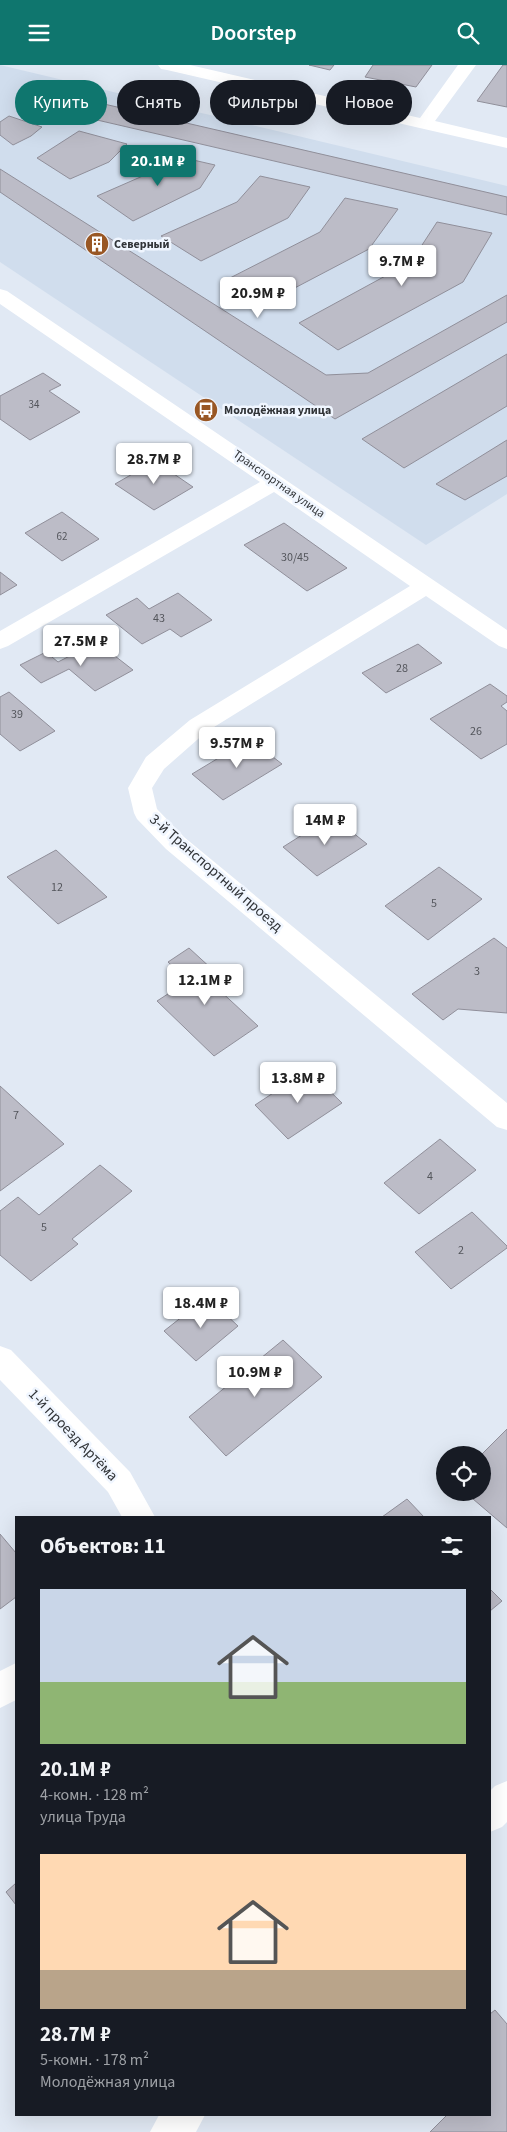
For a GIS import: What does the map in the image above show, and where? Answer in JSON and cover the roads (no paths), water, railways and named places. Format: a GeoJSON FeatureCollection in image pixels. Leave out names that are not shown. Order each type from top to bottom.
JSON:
{"type":"FeatureCollection","features":[{"type":"Feature","properties":{"kind":"street"},"geometry":{"type":"LineString","coordinates":[[166,65],[507,143]]}},
{"type":"Feature","properties":{"kind":"street"},"geometry":{"type":"LineString","coordinates":[[424,124],[468,65]]}},
{"type":"Feature","properties":{"kind":"street","name":"Транспортная улица"},"geometry":{"type":"LineString","coordinates":[[1,297],[276,482],[507,641]]}},
{"type":"Feature","properties":{"kind":"street"},"geometry":{"type":"LineString","coordinates":[[0,641],[276,482]]}},
{"type":"Feature","properties":{"kind":"street","name":"3-й Транспортный проезд"},"geometry":{"type":"LineString","coordinates":[[426,586],[198,726],[155,763],[140,788],[146,813],[176,843],[507,1119]]}},
{"type":"Feature","properties":{"kind":"street","name":"1-й проезд Артёма"},"geometry":{"type":"LineString","coordinates":[[0,1359],[119,1482],[138,1516]]}},
{"type":"Feature","properties":{"kind":"street"},"geometry":{"type":"LineString","coordinates":[[0,1693],[15,1680]]}},
{"type":"Feature","properties":{"kind":"street"},"geometry":{"type":"LineString","coordinates":[[491,1814],[507,1798]]}},
{"type":"Feature","properties":{"kind":"street"},"geometry":{"type":"LineString","coordinates":[[169,2132],[185,2116]]}},
{"type":"Feature","properties":{"kind":"place","name":"Северный"},"geometry":{"type":"Point","coordinates":[97,244]}},
{"type":"Feature","properties":{"kind":"place","name":"Молодёжная улица"},"geometry":{"type":"Point","coordinates":[206,410]}}]}
